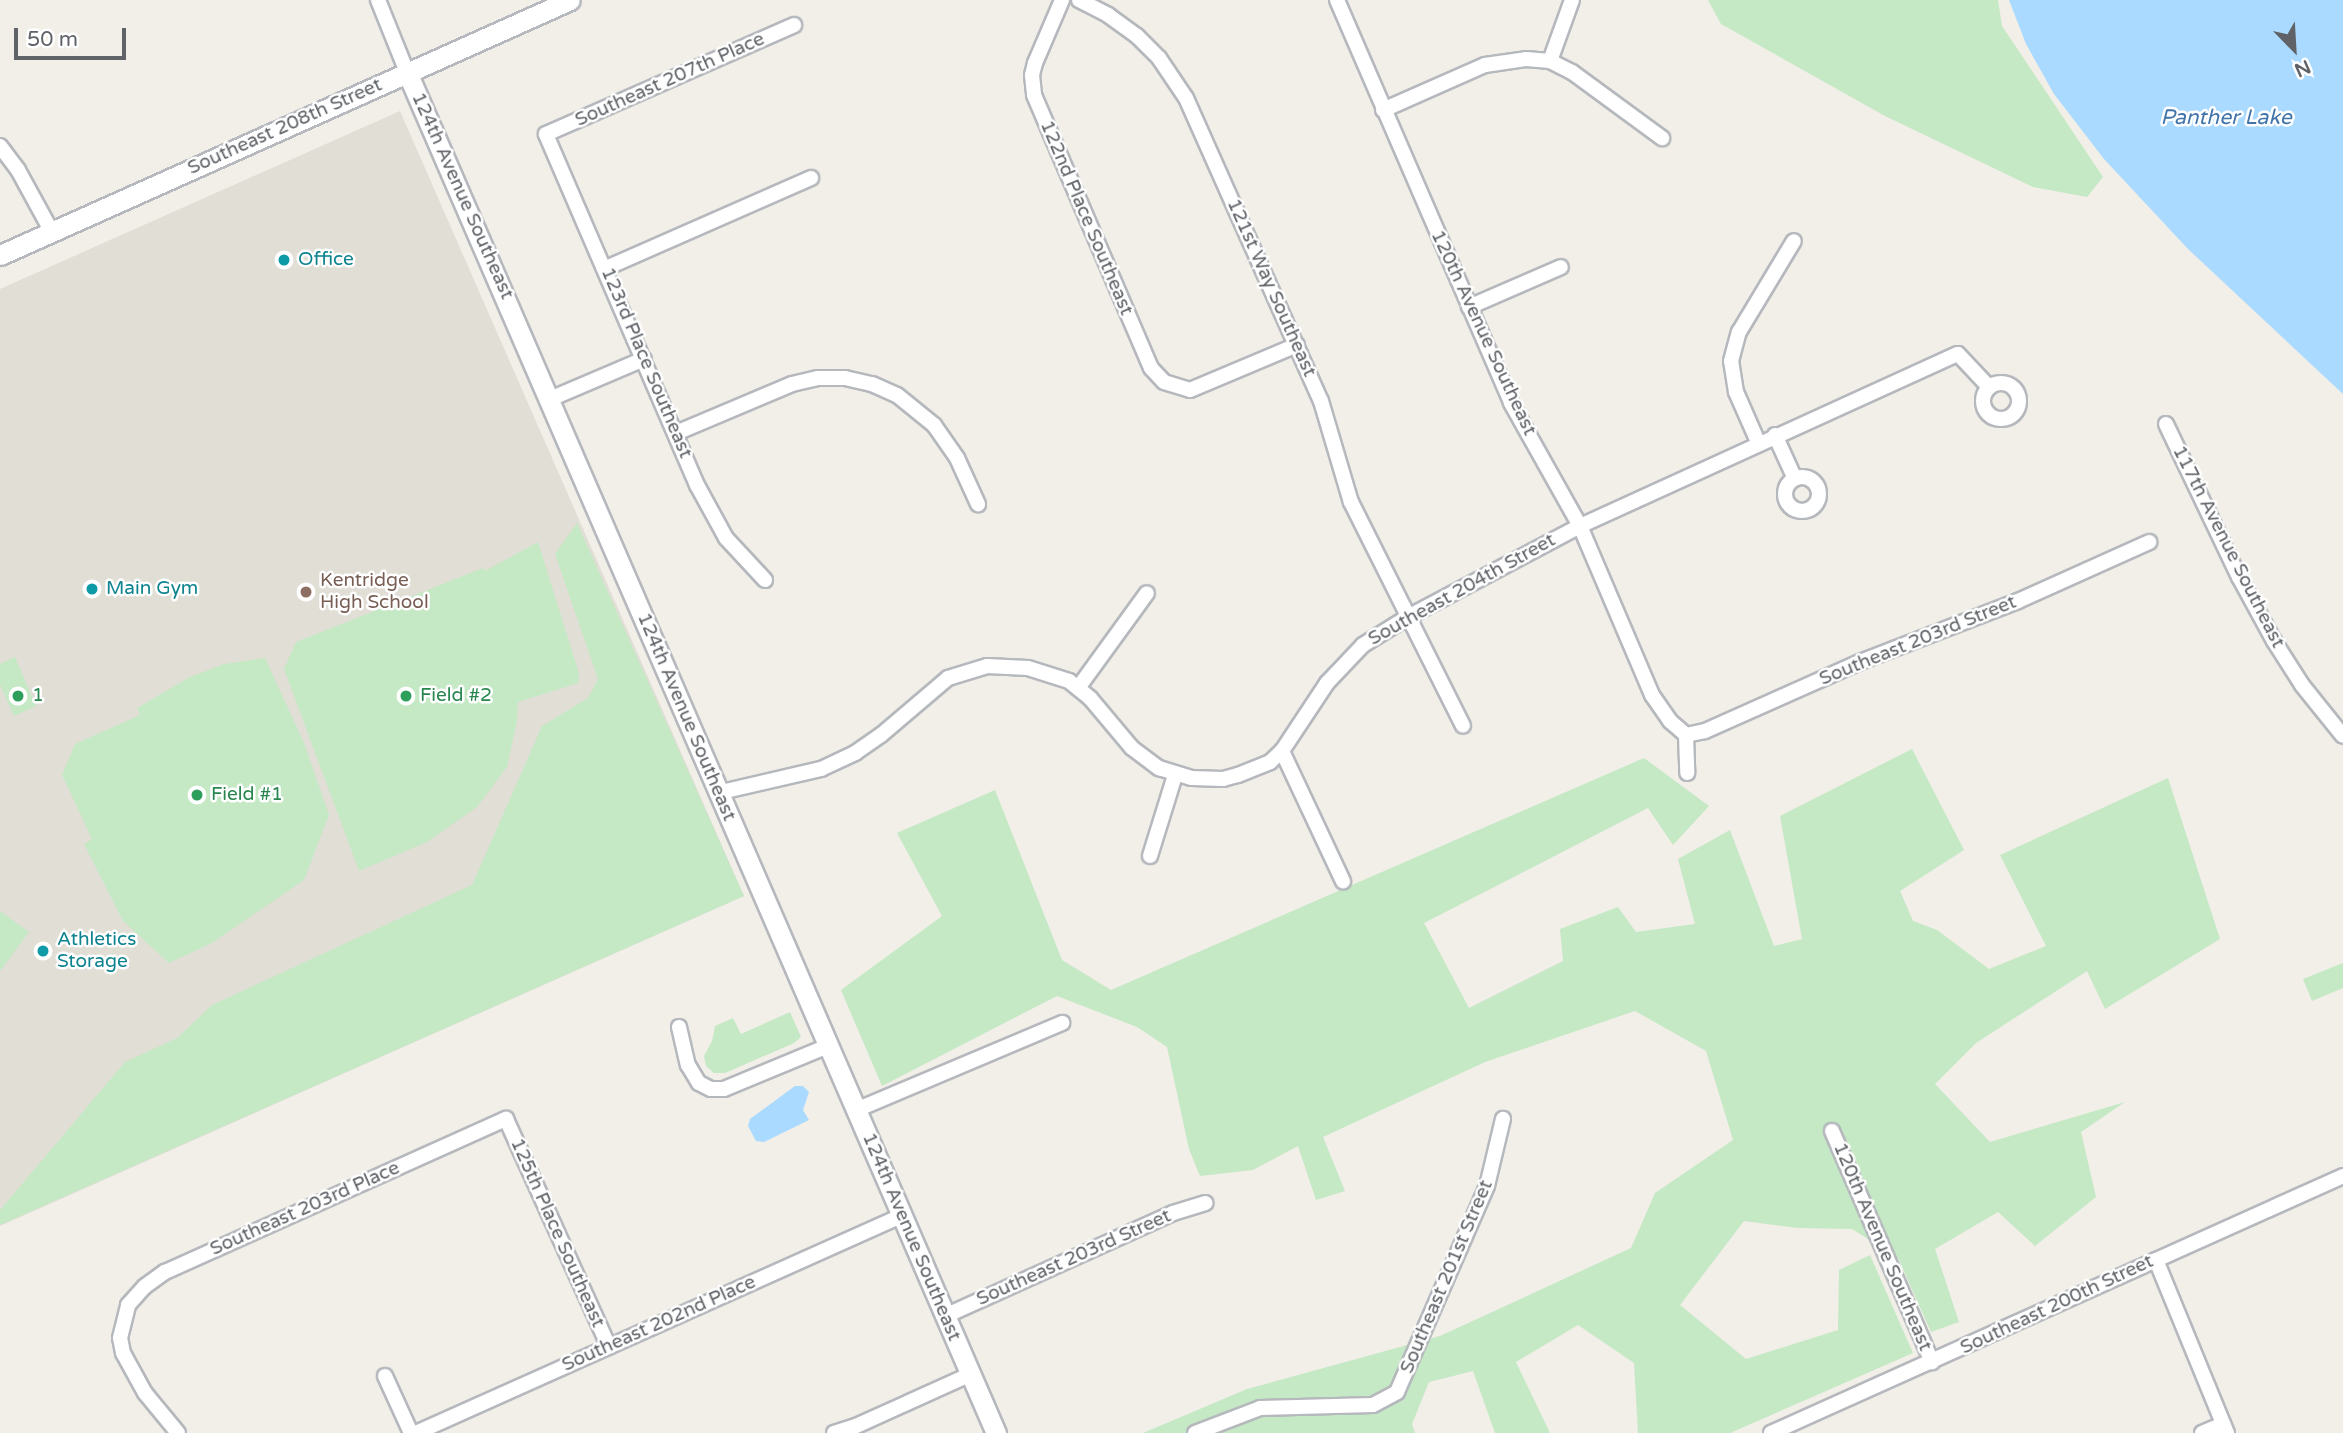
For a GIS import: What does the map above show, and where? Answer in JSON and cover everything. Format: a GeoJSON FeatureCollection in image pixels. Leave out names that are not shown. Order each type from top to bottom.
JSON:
{"type":"FeatureCollection","features":[{"type":"Feature","properties":{"kind":"street","name":"124th Avenue Southeast"},"geometry":{"type":"LineString","coordinates":[[378,0],[996,1433]]}},
{"type":"Feature","properties":{"kind":"street","name":"Southeast 208th Street"},"geometry":{"type":"LineString","coordinates":[[0,255],[570,0]]}},
{"type":"Feature","properties":{"kind":"street","name":"122nd Place Southeast"},"geometry":{"type":"LineString","coordinates":[[1062,0],[1032,75],[1034,95],[1151,368],[1164,382],[1179,389],[1190,390],[1297,345]]}},
{"type":"Feature","properties":{"kind":"street","name":"121st Way Southeast"},"geometry":{"type":"LineString","coordinates":[[1079,0],[1131,31],[1159,58],[1178,85],[1321,401],[1351,502],[1463,726]]}},
{"type":"Feature","properties":{"kind":"street","name":"120th Avenue Southeast"},"geometry":{"type":"LineString","coordinates":[[1337,0],[1511,403],[1580,526],[1652,695],[1670,721],[1686,735]]}},
{"type":"Feature","properties":{"kind":"street"},"geometry":{"type":"LineString","coordinates":[[1550,61],[1572,0]]}},
{"type":"Feature","properties":{"kind":"street","name":"Southeast 207th Place"},"geometry":{"type":"LineString","coordinates":[[547,134],[794,25]]}},
{"type":"Feature","properties":{"kind":"street"},"geometry":{"type":"LineString","coordinates":[[1383,110],[1485,65],[1526,59],[1550,61],[1572,72],[1662,138]]}},
{"type":"Feature","properties":{"kind":"street","name":"123rd Place Southeast"},"geometry":{"type":"LineString","coordinates":[[547,134],[697,485],[719,527],[765,580]]}},
{"type":"Feature","properties":{"kind":"street"},"geometry":{"type":"LineString","coordinates":[[0,146],[18,170],[52,232]]}},
{"type":"Feature","properties":{"kind":"street"},"geometry":{"type":"LineString","coordinates":[[606,268],[811,178]]}},
{"type":"Feature","properties":{"kind":"street"},"geometry":{"type":"LineString","coordinates":[[1758,442],[1736,392],[1731,362],[1739,332],[1794,241]]}},
{"type":"Feature","properties":{"kind":"street"},"geometry":{"type":"LineString","coordinates":[[1469,307],[1561,267]]}},
{"type":"Feature","properties":{"kind":"street","name":"Southeast 204th Street"},"geometry":{"type":"LineString","coordinates":[[718,793],[821,769],[855,753],[881,735],[930,691],[968,670],[988,666],[1049,672],[1078,688],[1147,761],[1175,775],[1223,779],[1254,769],[1282,751],[1339,668],[1363,645],[1408,617],[1580,526],[1758,442],[1958,354],[1989,387]]}},
{"type":"Feature","properties":{"kind":"street"},"geometry":{"type":"LineString","coordinates":[[550,399],[644,359]]}},
{"type":"Feature","properties":{"kind":"street"},"geometry":{"type":"LineString","coordinates":[[676,433],[792,384],[818,378],[845,378],[872,384],[897,395],[934,425],[957,458],[978,504]]}},
{"type":"Feature","properties":{"kind":"street","name":"117th Avenue Southeast"},"geometry":{"type":"LineString","coordinates":[[2166,424],[2239,577],[2274,641],[2302,685],[2343,736]]}},
{"type":"Feature","properties":{"kind":"street"},"geometry":{"type":"LineString","coordinates":[[1775,435],[1795,479]]}},
{"type":"Feature","properties":{"kind":"street","name":"Southeast 203rd Street"},"geometry":{"type":"LineString","coordinates":[[1686,735],[1705,731],[1870,658],[2018,601],[2149,542]]}},
{"type":"Feature","properties":{"kind":"street"},"geometry":{"type":"LineString","coordinates":[[1078,688],[1147,593]]}},
{"type":"Feature","properties":{"kind":"street"},"geometry":{"type":"LineString","coordinates":[[1686,735],[1687,773]]}},
{"type":"Feature","properties":{"kind":"street"},"geometry":{"type":"LineString","coordinates":[[1282,751],[1343,881]]}},
{"type":"Feature","properties":{"kind":"street"},"geometry":{"type":"LineString","coordinates":[[1150,856],[1175,775]]}},
{"type":"Feature","properties":{"kind":"street"},"geometry":{"type":"LineString","coordinates":[[856,1110],[1062,1023]]}},
{"type":"Feature","properties":{"kind":"street"},"geometry":{"type":"LineString","coordinates":[[679,1027],[688,1065],[699,1083],[711,1089],[724,1089],[828,1046]]}},
{"type":"Feature","properties":{"kind":"street","name":"Southeast 203rd Place"},"geometry":{"type":"LineString","coordinates":[[178,1433],[129,1367],[120,1338],[128,1305],[144,1287],[165,1272],[506,1119]]}},
{"type":"Feature","properties":{"kind":"street","name":"125th Place Southeast"},"geometry":{"type":"LineString","coordinates":[[506,1119],[609,1347]]}},
{"type":"Feature","properties":{"kind":"street","name":"Southeast 201st Street"},"geometry":{"type":"LineString","coordinates":[[1195,1433],[1260,1408],[1373,1405],[1397,1392],[1487,1186],[1503,1119]]}},
{"type":"Feature","properties":{"kind":"street","name":"120th Avenue Southeast"},"geometry":{"type":"LineString","coordinates":[[1832,1131],[1932,1362]]}},
{"type":"Feature","properties":{"kind":"street","name":"Southeast 200th Street"},"geometry":{"type":"LineString","coordinates":[[1772,1433],[2343,1176]]}},
{"type":"Feature","properties":{"kind":"street","name":"Southeast 203rd Street"},"geometry":{"type":"LineString","coordinates":[[945,1316],[1173,1213],[1205,1203]]}},
{"type":"Feature","properties":{"kind":"street","name":"Southeast 202nd Place"},"geometry":{"type":"LineString","coordinates":[[414,1433],[901,1216]]}},
{"type":"Feature","properties":{"kind":"street"},"geometry":{"type":"LineString","coordinates":[[2156,1260],[2225,1429],[2202,1433]]}},
{"type":"Feature","properties":{"kind":"street"},"geometry":{"type":"LineString","coordinates":[[834,1433],[857,1430],[971,1374]]}},
{"type":"Feature","properties":{"kind":"street"},"geometry":{"type":"LineString","coordinates":[[384,1376],[414,1433]]}},
{"type":"Feature","properties":{"kind":"shaded area","name":"Kentridge High School"},"geometry":{"type":"Polygon","coordinates":[[[400,111],[744,896],[0,1226],[0,289],[400,111]]]}},
{"type":"Feature","properties":{"kind":"green space"},"geometry":{"type":"Polygon","coordinates":[[[1708,0],[1998,0],[2002,26],[2103,177],[2087,197],[2033,187],[1885,116],[1721,24],[1708,0]]]}},
{"type":"Feature","properties":{"kind":"green space"},"geometry":{"type":"Polygon","coordinates":[[[577,523],[744,896],[0,1225],[0,1210],[125,1062],[177,1038],[212,1005],[472,885],[542,726],[588,698],[598,679],[555,554],[577,523]]]}},
{"type":"Feature","properties":{"kind":"green space","name":"Field #2"},"geometry":{"type":"Polygon","coordinates":[[[538,542],[579,673],[578,683],[518,702],[517,721],[507,767],[477,807],[427,842],[359,871],[284,669],[296,642],[483,568],[485,571],[538,542]]]}},
{"type":"Feature","properties":{"kind":"green space","name":"1"},"geometry":{"type":"Polygon","coordinates":[[[15,657],[36,706],[14,716],[0,685],[0,664],[15,657]]]}},
{"type":"Feature","properties":{"kind":"green space","name":"Field #1"},"geometry":{"type":"Polygon","coordinates":[[[265,658],[304,743],[329,815],[304,880],[212,943],[169,963],[123,921],[84,844],[92,839],[62,775],[75,744],[140,715],[137,708],[190,677],[224,664],[265,658]]]}},
{"type":"Feature","properties":{"kind":"green space"},"geometry":{"type":"Polygon","coordinates":[[[1912,749],[1964,850],[1900,891],[1913,921],[1937,930],[1989,969],[2046,946],[2000,855],[2168,778],[2220,939],[2105,1009],[2087,971],[1976,1043],[1935,1084],[1990,1142],[2125,1102],[2081,1132],[2096,1197],[2035,1246],[1998,1212],[1935,1249],[1959,1322],[1931,1332],[1898,1258],[1852,1229],[1798,1228],[1744,1221],[1680,1305],[1746,1359],[1838,1330],[1839,1270],[1870,1255],[1913,1353],[1730,1433],[1638,1433],[1634,1363],[1578,1325],[1516,1362],[1550,1433],[1495,1433],[1473,1371],[1429,1382],[1412,1424],[1415,1433],[1143,1433],[1247,1389],[1440,1336],[1631,1248],[1655,1193],[1733,1140],[1706,1051],[1635,1011],[1485,1062],[1323,1137],[1345,1191],[1316,1200],[1298,1146],[1253,1170],[1200,1176],[1189,1149],[1167,1047],[1137,1027],[1057,996],[882,1086],[841,990],[942,916],[897,833],[995,790],[1062,960],[1111,990],[1644,758],[1709,806],[1673,845],[1648,808],[1424,923],[1469,1008],[1563,961],[1560,929],[1618,907],[1636,932],[1695,924],[1678,859],[1730,830],[1774,946],[1802,939],[1780,816],[1912,749]]]}},
{"type":"Feature","properties":{"kind":"green space"},"geometry":{"type":"Polygon","coordinates":[[[0,911],[29,932],[0,971],[0,911]]]}},
{"type":"Feature","properties":{"kind":"green space"},"geometry":{"type":"Polygon","coordinates":[[[2343,963],[2343,988],[2312,1001],[2303,979],[2343,963]]]}},
{"type":"Feature","properties":{"kind":"green space"},"geometry":{"type":"Polygon","coordinates":[[[790,1012],[801,1037],[794,1043],[725,1073],[714,1073],[706,1066],[704,1056],[712,1041],[715,1026],[733,1018],[741,1034],[790,1012]]]}},
{"type":"Feature","properties":{"kind":"water","name":"Panther Lake"},"geometry":{"type":"Polygon","coordinates":[[[2009,0],[2343,0],[2343,394],[2188,249],[2104,159],[2054,94],[2026,44],[2009,0]]]}},
{"type":"Feature","properties":{"kind":"water"},"geometry":{"type":"Polygon","coordinates":[[[795,1086],[803,1086],[809,1092],[803,1110],[809,1120],[764,1142],[756,1141],[748,1126],[750,1119],[795,1086]]]}},
{"type":"Feature","properties":{"kind":"place","name":"Office"},"geometry":{"type":"Point","coordinates":[284,260]}},
{"type":"Feature","properties":{"kind":"place","name":"Main Gym"},"geometry":{"type":"Point","coordinates":[92,589]}},
{"type":"Feature","properties":{"kind":"place","name":"Kentridge High School"},"geometry":{"type":"Point","coordinates":[306,592]}},
{"type":"Feature","properties":{"kind":"place","name":"1"},"geometry":{"type":"Point","coordinates":[18,696]}},
{"type":"Feature","properties":{"kind":"place","name":"Field #2"},"geometry":{"type":"Point","coordinates":[406,696]}},
{"type":"Feature","properties":{"kind":"place","name":"Field #1"},"geometry":{"type":"Point","coordinates":[197,795]}},
{"type":"Feature","properties":{"kind":"place","name":"Athletics Storage"},"geometry":{"type":"Point","coordinates":[43,951]}}]}
